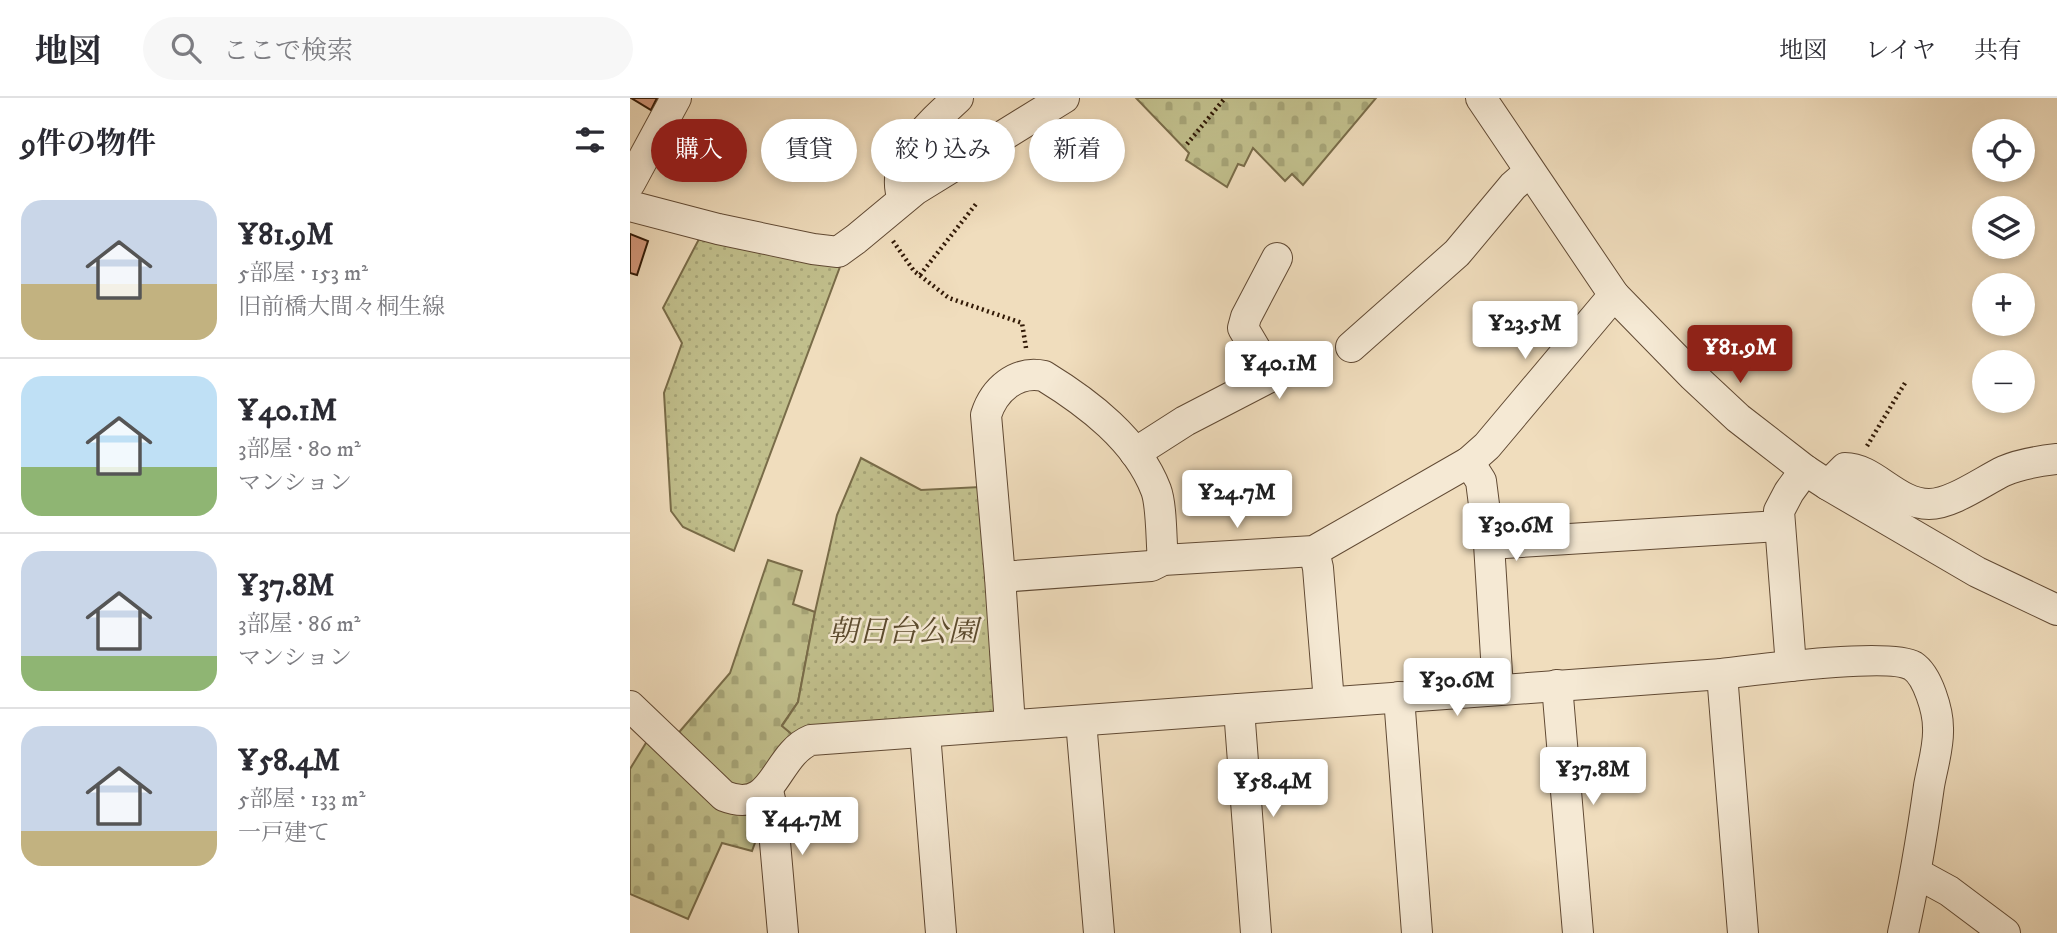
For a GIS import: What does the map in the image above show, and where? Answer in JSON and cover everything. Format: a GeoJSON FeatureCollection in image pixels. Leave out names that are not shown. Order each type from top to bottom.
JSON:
{"type":"FeatureCollection","features":[{"type":"Feature","properties":{"kind":"street"},"geometry":{"type":"LineString","coordinates":[[630,183],[676,98]]}},
{"type":"Feature","properties":{"kind":"street"},"geometry":{"type":"LineString","coordinates":[[903,199],[899,181],[903,166],[920,133],[958,98]]}},
{"type":"Feature","properties":{"kind":"street"},"geometry":{"type":"LineString","coordinates":[[630,206],[718,229],[829,252],[845,248],[903,199],[1064,98]]}},
{"type":"Feature","properties":{"kind":"street"},"geometry":{"type":"LineString","coordinates":[[1481,98],[1614,295],[1692,376],[1738,418],[1817,478],[1977,572],[2057,610]]}},
{"type":"Feature","properties":{"kind":"street"},"geometry":{"type":"LineString","coordinates":[[1351,347],[1457,254],[1513,186],[1529,172]]}},
{"type":"Feature","properties":{"kind":"street"},"geometry":{"type":"LineString","coordinates":[[1135,453],[1185,421],[1268,378],[1268,370],[1243,328],[1246,317],[1277,258]]}},
{"type":"Feature","properties":{"kind":"street"},"geometry":{"type":"LineString","coordinates":[[1000,577],[1151,566],[1163,560],[1314,551],[1469,461],[1487,446],[1614,295]]}},
{"type":"Feature","properties":{"kind":"street"},"geometry":{"type":"LineString","coordinates":[[1010,725],[986,415],[996,393],[1022,375],[1031,373],[1044,376],[1117,430],[1135,453],[1157,492],[1163,560]]}},
{"type":"Feature","properties":{"kind":"street"},"geometry":{"type":"LineString","coordinates":[[1791,666],[1779,526],[1779,511],[1788,492],[1817,478],[1845,468],[1854,468],[1901,497],[1920,504],[1934,504],[2006,471],[2057,459]]}},
{"type":"Feature","properties":{"kind":"street"},"geometry":{"type":"LineString","coordinates":[[1469,461],[1482,481],[1489,544],[1498,689]]}},
{"type":"Feature","properties":{"kind":"street"},"geometry":{"type":"LineString","coordinates":[[1489,544],[1779,526]]}},
{"type":"Feature","properties":{"kind":"street"},"geometry":{"type":"LineString","coordinates":[[1314,551],[1318,568],[1329,702]]}},
{"type":"Feature","properties":{"kind":"street"},"geometry":{"type":"LineString","coordinates":[[630,706],[724,796],[744,800],[768,791],[800,745],[811,740],[1892,660],[1914,667],[1922,677],[1934,702],[1938,729],[1916,873],[1903,933]]}},
{"type":"Feature","properties":{"kind":"street"},"geometry":{"type":"LineString","coordinates":[[1723,674],[1743,933]]}},
{"type":"Feature","properties":{"kind":"street"},"geometry":{"type":"LineString","coordinates":[[1557,685],[1578,933]]}},
{"type":"Feature","properties":{"kind":"street"},"geometry":{"type":"LineString","coordinates":[[1399,697],[1417,933]]}},
{"type":"Feature","properties":{"kind":"street"},"geometry":{"type":"LineString","coordinates":[[1239,709],[1256,933]]}},
{"type":"Feature","properties":{"kind":"street"},"geometry":{"type":"LineString","coordinates":[[1082,721],[1099,933]]}},
{"type":"Feature","properties":{"kind":"street"},"geometry":{"type":"LineString","coordinates":[[925,733],[941,933]]}},
{"type":"Feature","properties":{"kind":"street"},"geometry":{"type":"LineString","coordinates":[[768,791],[772,808],[783,933]]}},
{"type":"Feature","properties":{"kind":"street"},"geometry":{"type":"LineString","coordinates":[[1916,873],[1948,891],[2005,933]]}},
{"type":"Feature","properties":{"kind":"path"},"geometry":{"type":"LineString","coordinates":[[1187,144],[1225,98]]}},
{"type":"Feature","properties":{"kind":"path"},"geometry":{"type":"LineString","coordinates":[[920,275],[976,204]]}},
{"type":"Feature","properties":{"kind":"path"},"geometry":{"type":"LineString","coordinates":[[879,219],[914,271],[949,298],[1022,323],[1031,373]]}},
{"type":"Feature","properties":{"kind":"path"},"geometry":{"type":"LineString","coordinates":[[1854,468],[1905,383]]}},
{"type":"Feature","properties":{"kind":"green space"},"geometry":{"type":"Polygon","coordinates":[[[1136,98],[1376,98],[1303,185],[1292,174],[1285,181],[1253,148],[1244,166],[1238,164],[1227,187],[1186,160],[1189,153],[1136,98]]]}},
{"type":"Feature","properties":{"kind":"green space"},"geometry":{"type":"Polygon","coordinates":[[[699,239],[841,264],[734,551],[683,527],[671,511],[664,393],[682,343],[663,308],[699,239]]]}},
{"type":"Feature","properties":{"kind":"green space","name":"朝日台公園"},"geometry":{"type":"Polygon","coordinates":[[[861,458],[921,490],[980,487],[1000,716],[794,736],[782,726],[798,702],[837,515],[861,458]]]}},
{"type":"Feature","properties":{"kind":"green space"},"geometry":{"type":"Polygon","coordinates":[[[768,560],[802,571],[793,604],[815,612],[798,702],[782,725],[794,736],[758,780],[741,792],[675,737],[730,673],[768,560]]]}},
{"type":"Feature","properties":{"kind":"green space"},"geometry":{"type":"Polygon","coordinates":[[[649,738],[744,809],[761,826],[752,851],[722,843],[688,919],[630,894],[630,769],[649,738]]]}},
{"type":"Feature","properties":{"kind":"building"},"geometry":{"type":"Polygon","coordinates":[[[631,98],[657,98],[651,110],[631,98]]]}},
{"type":"Feature","properties":{"kind":"building"},"geometry":{"type":"Polygon","coordinates":[[[630,234],[648,241],[637,275],[630,273],[630,234]]]}}]}
